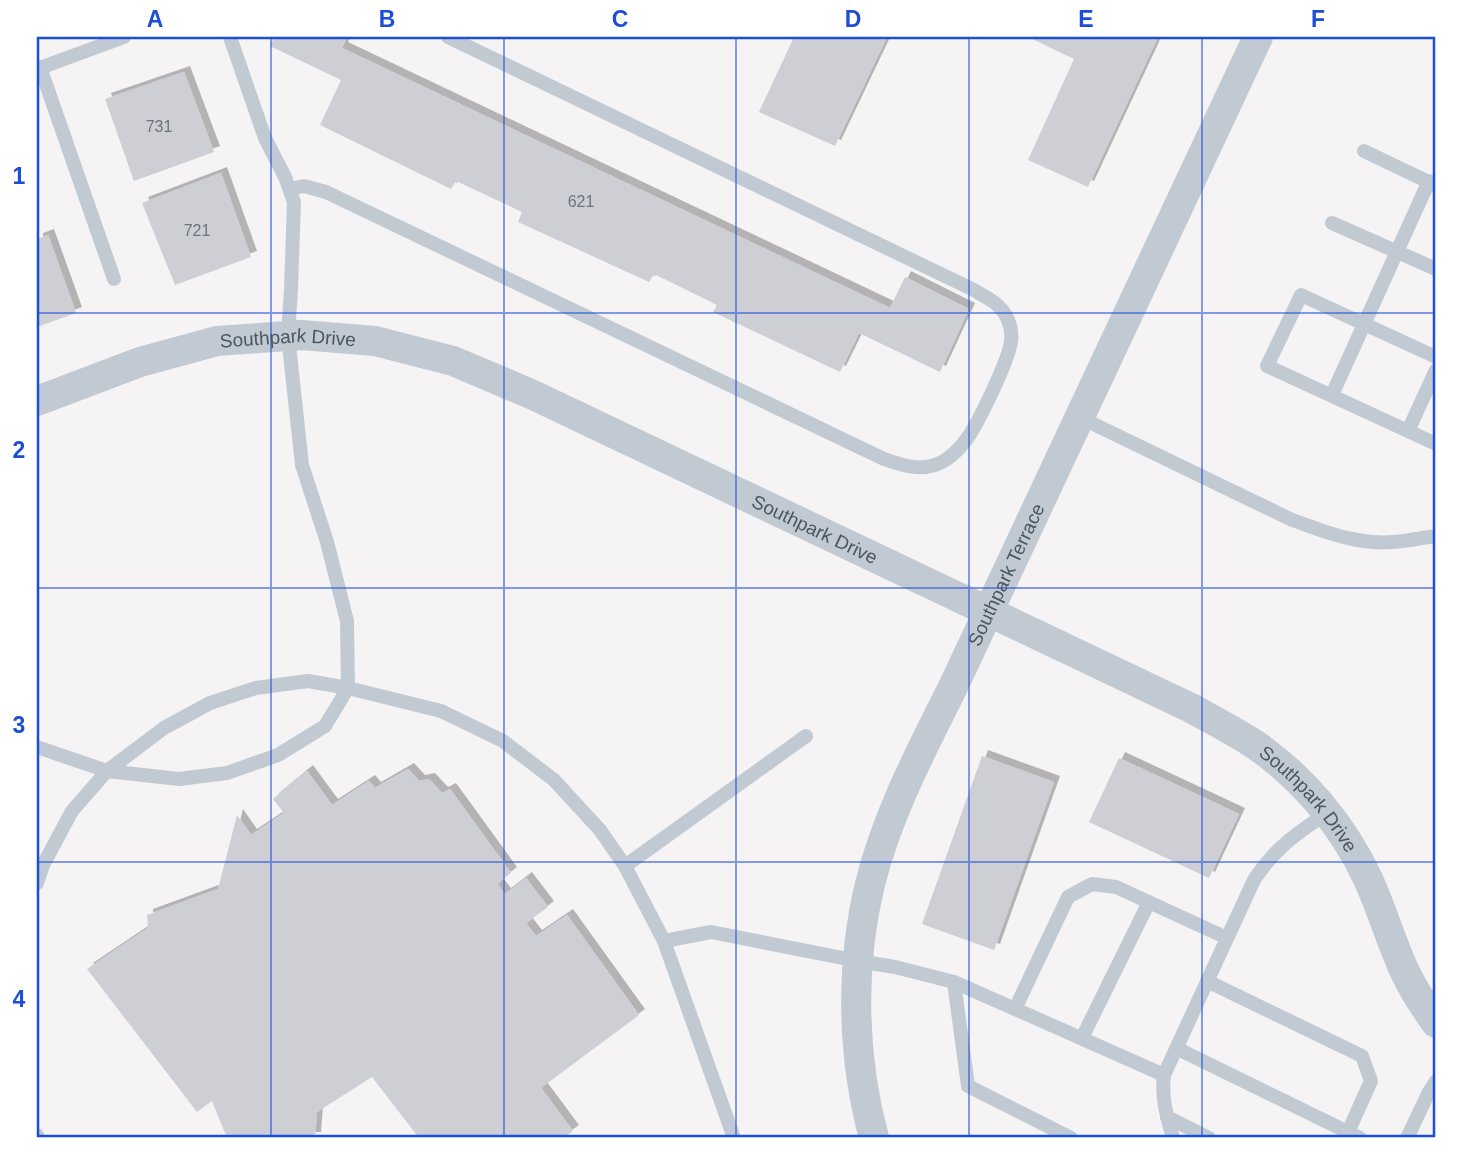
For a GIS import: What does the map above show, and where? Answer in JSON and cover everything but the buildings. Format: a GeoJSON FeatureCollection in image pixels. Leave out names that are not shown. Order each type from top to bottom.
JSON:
{"type":"FeatureCollection","features":[{"type":"Feature","properties":{"kind":"street","name":"Southpark Terrace"},"geometry":{"type":"LineString","coordinates":[[874,1138],[859,1061],[858,961],[870,882],[888,829],[900,797],[1258,37]]}},
{"type":"Feature","properties":{"kind":"street","name":"Southpark Drive"},"geometry":{"type":"LineString","coordinates":[[37,401],[140,362],[217,341],[301,335],[376,341],[453,361],[531,394],[1191,708],[1230,729],[1273,758],[1312,795],[1354,853],[1368,879],[1408,978],[1436,1023]]}},
{"type":"Feature","properties":{"kind":"lane"},"geometry":{"type":"LineString","coordinates":[[114,279],[38,68],[124,37]]}},
{"type":"Feature","properties":{"kind":"lane"},"geometry":{"type":"LineString","coordinates":[[37,747],[107,771],[179,779],[227,773],[278,755],[325,726],[348,688],[347,621],[327,542],[302,465],[288,336],[294,202],[265,138],[230,37]]}},
{"type":"Feature","properties":{"kind":"lane"},"geometry":{"type":"LineString","coordinates":[[290,189],[304,186],[326,192],[884,459],[914,468],[927,467],[942,462],[965,442],[1007,359],[1011,343],[1007,318],[991,299],[448,37]]}},
{"type":"Feature","properties":{"kind":"lane"},"geometry":{"type":"LineString","coordinates":[[1332,395],[1397,252],[1432,183],[1364,151]]}},
{"type":"Feature","properties":{"kind":"lane"},"geometry":{"type":"LineString","coordinates":[[1332,223],[1436,270]]}},
{"type":"Feature","properties":{"kind":"lane"},"geometry":{"type":"LineString","coordinates":[[1436,357],[1301,295],[1267,366],[1436,444]]}},
{"type":"Feature","properties":{"kind":"lane"},"geometry":{"type":"LineString","coordinates":[[1408,431],[1436,370]]}},
{"type":"Feature","properties":{"kind":"lane"},"geometry":{"type":"LineString","coordinates":[[1079,417],[1316,529],[1367,541],[1391,542],[1436,536]]}},
{"type":"Feature","properties":{"kind":"lane"},"geometry":{"type":"LineString","coordinates":[[37,883],[43,864],[72,811],[107,771],[164,728],[211,703],[256,688],[308,681],[442,711],[503,741],[554,780],[600,830],[625,866],[664,941],[734,1138]]}},
{"type":"Feature","properties":{"kind":"lane"},"geometry":{"type":"LineString","coordinates":[[625,866],[806,736]]}},
{"type":"Feature","properties":{"kind":"lane"},"geometry":{"type":"LineString","coordinates":[[1173,1138],[1163,1100],[1164,1075],[1254,880],[1264,864],[1284,844],[1327,813]]}},
{"type":"Feature","properties":{"kind":"lane"},"geometry":{"type":"LineString","coordinates":[[1015,1009],[1068,897],[1092,884],[1116,887],[1227,938]]}},
{"type":"Feature","properties":{"kind":"lane"},"geometry":{"type":"LineString","coordinates":[[1082,1038],[1149,902]]}},
{"type":"Feature","properties":{"kind":"lane"},"geometry":{"type":"LineString","coordinates":[[664,941],[712,932],[895,967],[954,982],[1164,1075]]}},
{"type":"Feature","properties":{"kind":"lane"},"geometry":{"type":"LineString","coordinates":[[1176,1048],[1354,1135],[1371,1081],[1362,1056],[1207,981]]}},
{"type":"Feature","properties":{"kind":"lane"},"geometry":{"type":"LineString","coordinates":[[954,982],[968,1086],[1071,1138]]}},
{"type":"Feature","properties":{"kind":"lane"},"geometry":{"type":"LineString","coordinates":[[1407,1138],[1436,1081]]}},
{"type":"Feature","properties":{"kind":"lane"},"geometry":{"type":"LineString","coordinates":[[1167,1117],[1209,1138]]}}]}
